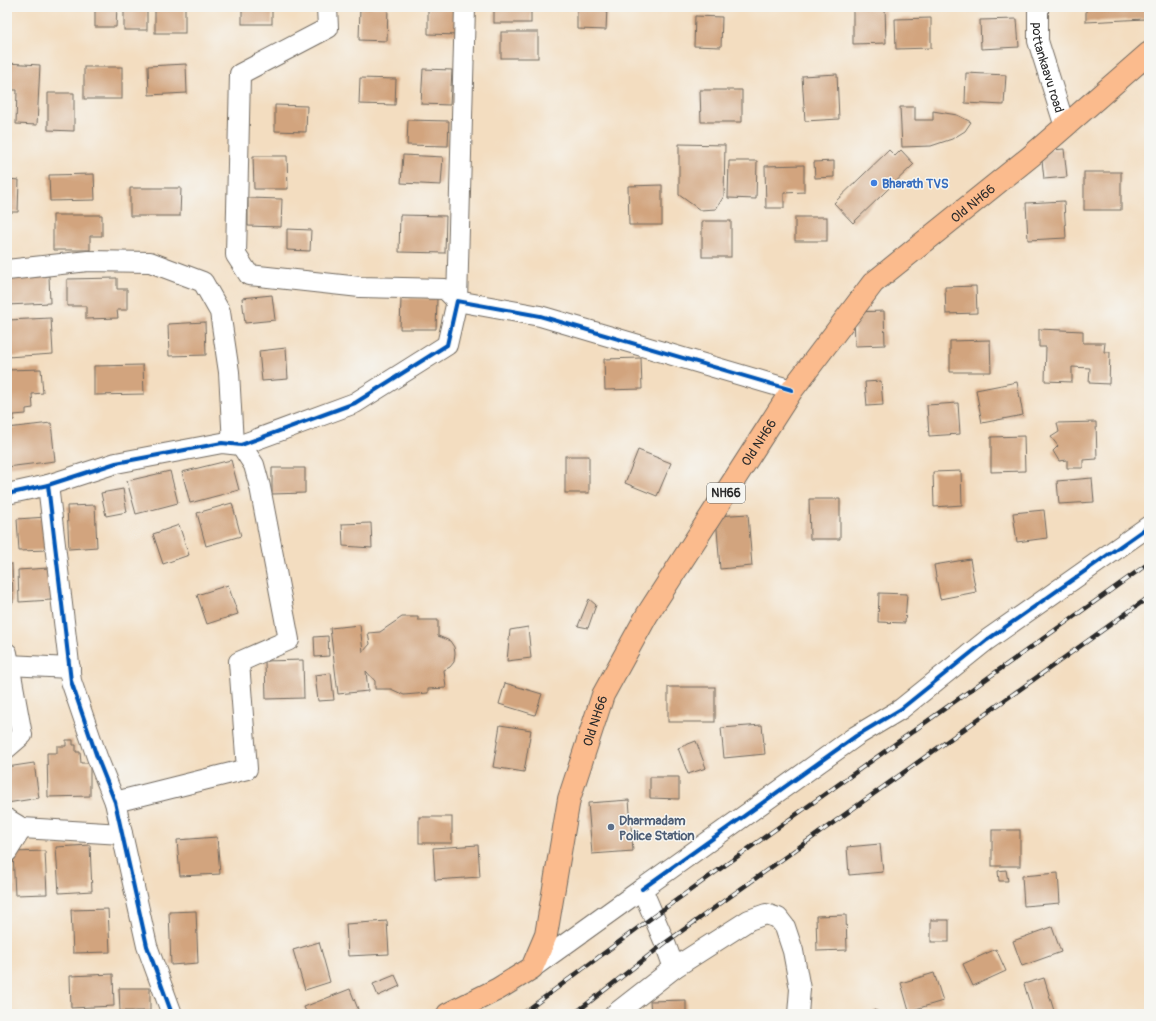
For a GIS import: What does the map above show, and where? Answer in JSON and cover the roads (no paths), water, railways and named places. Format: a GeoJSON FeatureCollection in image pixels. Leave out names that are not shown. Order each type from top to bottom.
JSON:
{"type":"FeatureCollection","features":[{"type":"Feature","properties":{"kind":"main road","name":"Old NH66"},"geometry":{"type":"LineString","coordinates":[[532,968],[546,936],[569,799],[603,695],[647,615],[792,390],[873,283],[1024,161],[1149,53]]}},
{"type":"Feature","properties":{"kind":"main road"},"geometry":{"type":"LineString","coordinates":[[448,1014],[498,989],[532,968]]}},
{"type":"Feature","properties":{"kind":"street"},"geometry":{"type":"LineString","coordinates":[[327,7],[328,28],[240,74],[236,255],[249,275],[360,287],[445,289],[457,300],[540,316],[792,390]]}},
{"type":"Feature","properties":{"kind":"street"},"geometry":{"type":"LineString","coordinates":[[7,494],[48,485],[116,463],[222,443],[237,445],[355,403],[447,345],[457,300],[465,7]]}},
{"type":"Feature","properties":{"kind":"street","name":"pottankaavu road"},"geometry":{"type":"LineString","coordinates":[[1038,7],[1038,41],[1064,127]]}},
{"type":"Feature","properties":{"kind":"street"},"geometry":{"type":"LineString","coordinates":[[7,270],[88,261],[150,262],[203,282],[220,312],[229,372],[237,445],[254,465],[260,487],[288,640],[240,662],[246,769],[115,802]]}},
{"type":"Feature","properties":{"kind":"street"},"geometry":{"type":"LineString","coordinates":[[48,485],[71,681],[97,757],[115,802],[147,946],[172,1014]]}},
{"type":"Feature","properties":{"kind":"street"},"geometry":{"type":"LineString","coordinates":[[532,968],[856,736],[901,709],[987,640],[1149,526]]}},
{"type":"Feature","properties":{"kind":"street"},"geometry":{"type":"LineString","coordinates":[[7,748],[22,735],[8,659],[70,668]]}},
{"type":"Feature","properties":{"kind":"street"},"geometry":{"type":"LineString","coordinates":[[7,852],[14,823],[122,834]]}},
{"type":"Feature","properties":{"kind":"street"},"geometry":{"type":"LineString","coordinates":[[642,889],[674,968]]}},
{"type":"Feature","properties":{"kind":"street"},"geometry":{"type":"LineString","coordinates":[[615,1014],[674,968],[749,920],[766,914],[778,918],[785,927],[793,951],[800,989],[798,1014]]}},
{"type":"Feature","properties":{"kind":"railway"},"geometry":{"type":"LineString","coordinates":[[522,1014],[654,916],[1149,563]]}},
{"type":"Feature","properties":{"kind":"railway"},"geometry":{"type":"LineString","coordinates":[[574,1014],[665,943],[1149,597]]}},
{"type":"Feature","properties":{"kind":"place","name":"Bharath TVS"},"geometry":{"type":"Point","coordinates":[874,183]}},
{"type":"Feature","properties":{"kind":"place","name":"Dharmadam Police Station"},"geometry":{"type":"Point","coordinates":[611,827]}}]}
